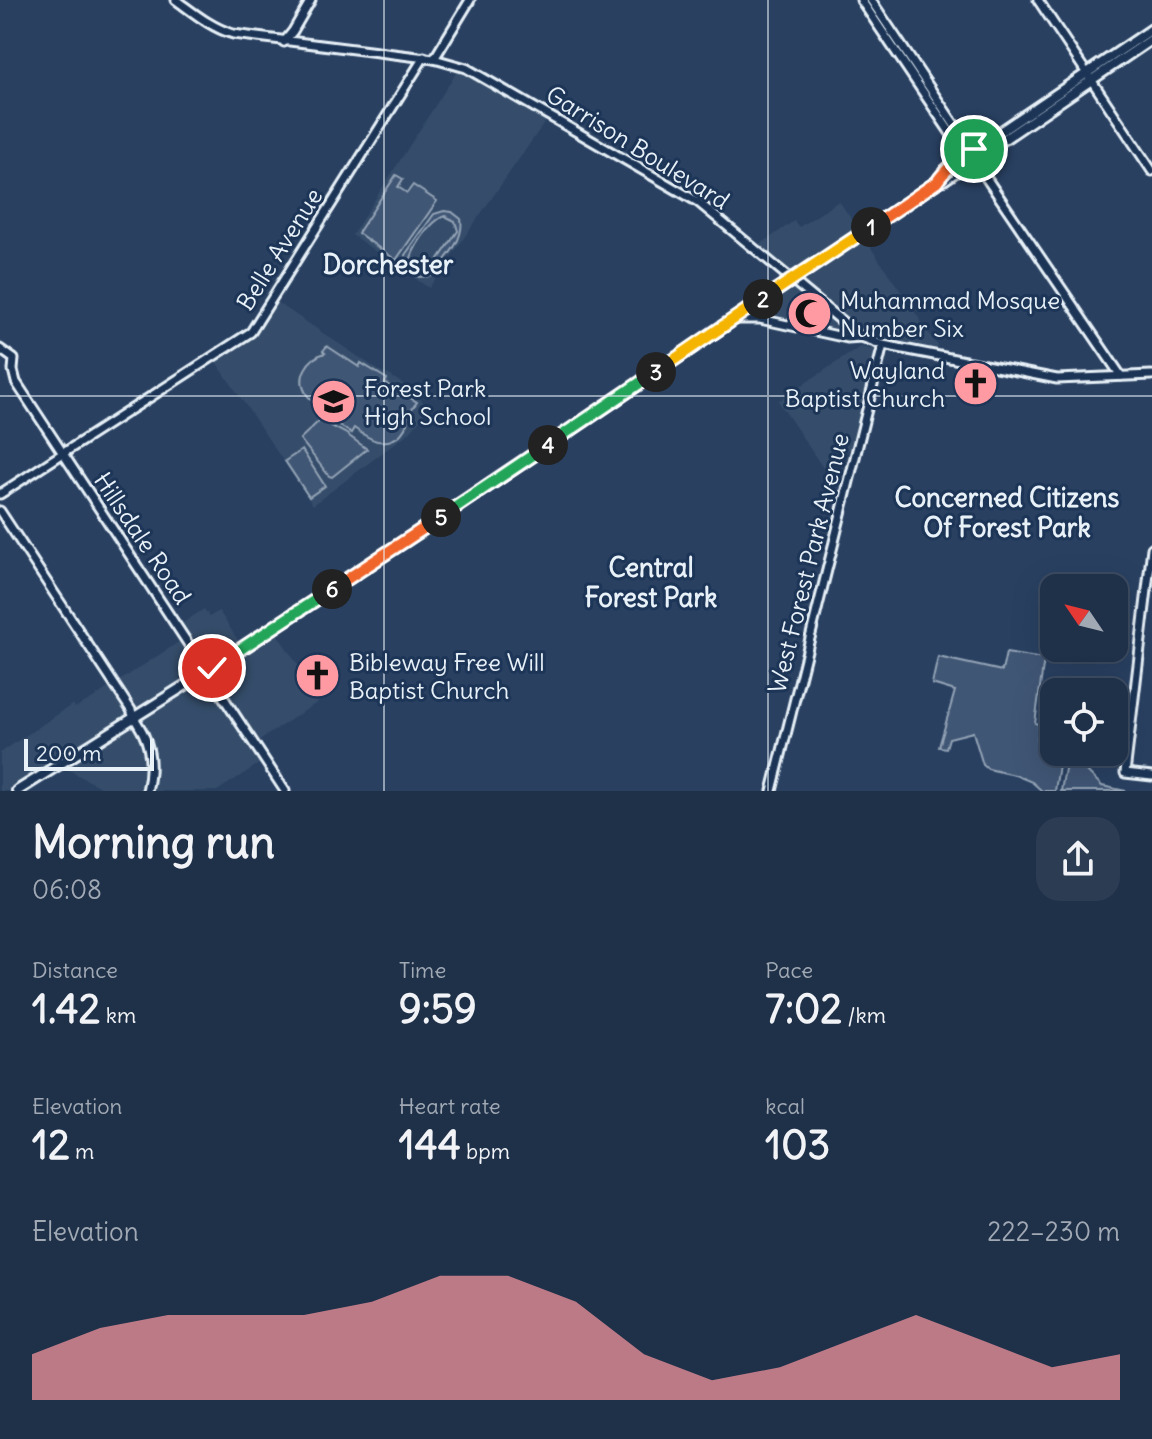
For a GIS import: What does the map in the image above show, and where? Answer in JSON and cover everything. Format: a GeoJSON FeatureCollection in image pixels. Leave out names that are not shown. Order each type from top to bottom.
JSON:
{"type":"FeatureCollection","features":[{"type":"Feature","properties":{"kind":"main road"},"geometry":{"type":"LineString","coordinates":[[1089,77],[1152,29]]}},
{"type":"Feature","properties":{"kind":"main road"},"geometry":{"type":"LineString","coordinates":[[17,791],[208,671],[493,483],[792,279],[944,180],[971,156],[1152,39]]}},
{"type":"Feature","properties":{"kind":"street","name":"Garrison Boulevard"},"geometry":{"type":"LineString","coordinates":[[176,0],[226,32],[284,42],[424,57],[456,63],[475,72],[698,202],[861,337],[883,345],[1057,379],[1152,375]]}},
{"type":"Feature","properties":{"kind":"street"},"geometry":{"type":"LineString","coordinates":[[284,42],[311,0]]}},
{"type":"Feature","properties":{"kind":"street"},"geometry":{"type":"LineString","coordinates":[[434,59],[470,0]]}},
{"type":"Feature","properties":{"kind":"street"},"geometry":{"type":"LineString","coordinates":[[861,0],[1121,376]]}},
{"type":"Feature","properties":{"kind":"street"},"geometry":{"type":"LineString","coordinates":[[871,0],[969,146],[971,156]]}},
{"type":"Feature","properties":{"kind":"street"},"geometry":{"type":"LineString","coordinates":[[1038,0],[1152,171]]}},
{"type":"Feature","properties":{"kind":"street","name":"Belle Avenue"},"geometry":{"type":"LineString","coordinates":[[0,494],[251,332],[424,57]]}},
{"type":"Feature","properties":{"kind":"street"},"geometry":{"type":"LineString","coordinates":[[733,319],[755,318],[847,338],[861,337]]}},
{"type":"Feature","properties":{"kind":"street","name":"West Forest Park Avenue"},"geometry":{"type":"LineString","coordinates":[[772,791],[883,345]]}},
{"type":"Feature","properties":{"kind":"street","name":"Hillsdale Road"},"geometry":{"type":"LineString","coordinates":[[0,349],[14,359],[16,382],[285,791]]}},
{"type":"Feature","properties":{"kind":"street"},"geometry":{"type":"LineString","coordinates":[[0,511],[111,678],[133,717]]}},
{"type":"Feature","properties":{"kind":"street"},"geometry":{"type":"LineString","coordinates":[[0,518],[145,737],[151,765],[147,791]]}},
{"type":"Feature","properties":{"kind":"street"},"geometry":{"type":"LineString","coordinates":[[1152,548],[1125,773],[1152,776]]}},
{"type":"Feature","properties":{"kind":"shaded area"},"geometry":{"type":"Polygon","coordinates":[[[458,70],[544,117],[545,122],[429,288],[352,235],[458,70]]]}},
{"type":"Feature","properties":{"kind":"shaded area"},"geometry":{"type":"Polygon","coordinates":[[[396,175],[403,179],[398,187],[407,193],[413,185],[437,201],[396,260],[358,233],[396,175]]]}},
{"type":"Feature","properties":{"kind":"shaded area"},"geometry":{"type":"Polygon","coordinates":[[[839,201],[937,348],[893,340],[869,330],[830,334],[741,315],[792,279],[755,248],[794,221],[799,227],[839,201]]]}},
{"type":"Feature","properties":{"kind":"shaded area"},"geometry":{"type":"Polygon","coordinates":[[[452,212],[461,219],[460,235],[432,276],[419,277],[406,268],[405,255],[434,214],[452,212]],[[445,216],[422,237],[410,265],[419,273],[432,269],[458,231],[455,221],[445,216]]]}},
{"type":"Feature","properties":{"kind":"shaded area","name":"Forest Park High School"},"geometry":{"type":"Polygon","coordinates":[[[275,301],[411,389],[429,408],[410,432],[313,505],[217,363],[218,359],[254,335],[275,301]]]}},
{"type":"Feature","properties":{"kind":"shaded area"},"geometry":{"type":"Polygon","coordinates":[[[327,346],[359,367],[361,363],[387,379],[385,383],[417,402],[408,410],[405,429],[397,438],[377,441],[354,428],[351,433],[325,416],[328,411],[307,395],[302,382],[305,369],[313,359],[325,353],[323,351],[327,346]]]}},
{"type":"Feature","properties":{"kind":"shaded area"},"geometry":{"type":"Polygon","coordinates":[[[860,347],[877,350],[853,447],[823,468],[778,401],[860,347]]]}},
{"type":"Feature","properties":{"kind":"shaded area"},"geometry":{"type":"Polygon","coordinates":[[[320,420],[367,449],[332,477],[300,439],[320,420]]]}},
{"type":"Feature","properties":{"kind":"shaded area"},"geometry":{"type":"Polygon","coordinates":[[[302,450],[325,486],[309,497],[285,461],[302,450]]]}},
{"type":"Feature","properties":{"kind":"shaded area"},"geometry":{"type":"Polygon","coordinates":[[[204,609],[209,617],[219,611],[243,648],[211,670],[213,674],[276,632],[321,700],[258,741],[235,707],[232,708],[265,760],[217,791],[107,791],[61,763],[17,791],[0,791],[0,753],[73,704],[75,708],[93,698],[185,638],[178,626],[204,609]]]}},
{"type":"Feature","properties":{"kind":"shaded area"},"geometry":{"type":"Polygon","coordinates":[[[1006,653],[1040,658],[1040,662],[1044,662],[1035,723],[1039,724],[1037,744],[1040,745],[1040,766],[1059,766],[1055,791],[1042,791],[1032,782],[1015,775],[988,769],[983,765],[973,732],[949,738],[946,748],[939,747],[955,691],[932,684],[938,657],[1002,671],[1006,653]]]}},
{"type":"Feature","properties":{"kind":"shaded area"},"geometry":{"type":"Polygon","coordinates":[[[1073,766],[1087,771],[1102,786],[1126,791],[1061,791],[1065,769],[1073,766]]]}},
{"type":"Feature","properties":{"kind":"place","name":"Muhammad Mosque Number Six"},"geometry":{"type":"Point","coordinates":[809,314]}},
{"type":"Feature","properties":{"kind":"place","name":"Wayland Baptist Church"},"geometry":{"type":"Point","coordinates":[976,384]}},
{"type":"Feature","properties":{"kind":"place","name":"Forest Park High School"},"geometry":{"type":"Point","coordinates":[333,402]}},
{"type":"Feature","properties":{"kind":"place","name":"Bibleway Free Will Baptist Church"},"geometry":{"type":"Point","coordinates":[318,676]}},
{"type":"Feature","properties":{"kind":"district","name":"Dorchester"},"geometry":{"type":"Point","coordinates":[388,264]}},
{"type":"Feature","properties":{"kind":"district","name":"Concerned Citizens Of Forest Park"},"geometry":{"type":"Point","coordinates":[1007,512]}},
{"type":"Feature","properties":{"kind":"district","name":"Central Forest Park"},"geometry":{"type":"Point","coordinates":[651,582]}},
{"type":"Feature","properties":{"kind":"route"},"geometry":{"type":"LineString","coordinates":[[212,668],[493,483],[937,182],[941,175],[974,149]]}}]}
